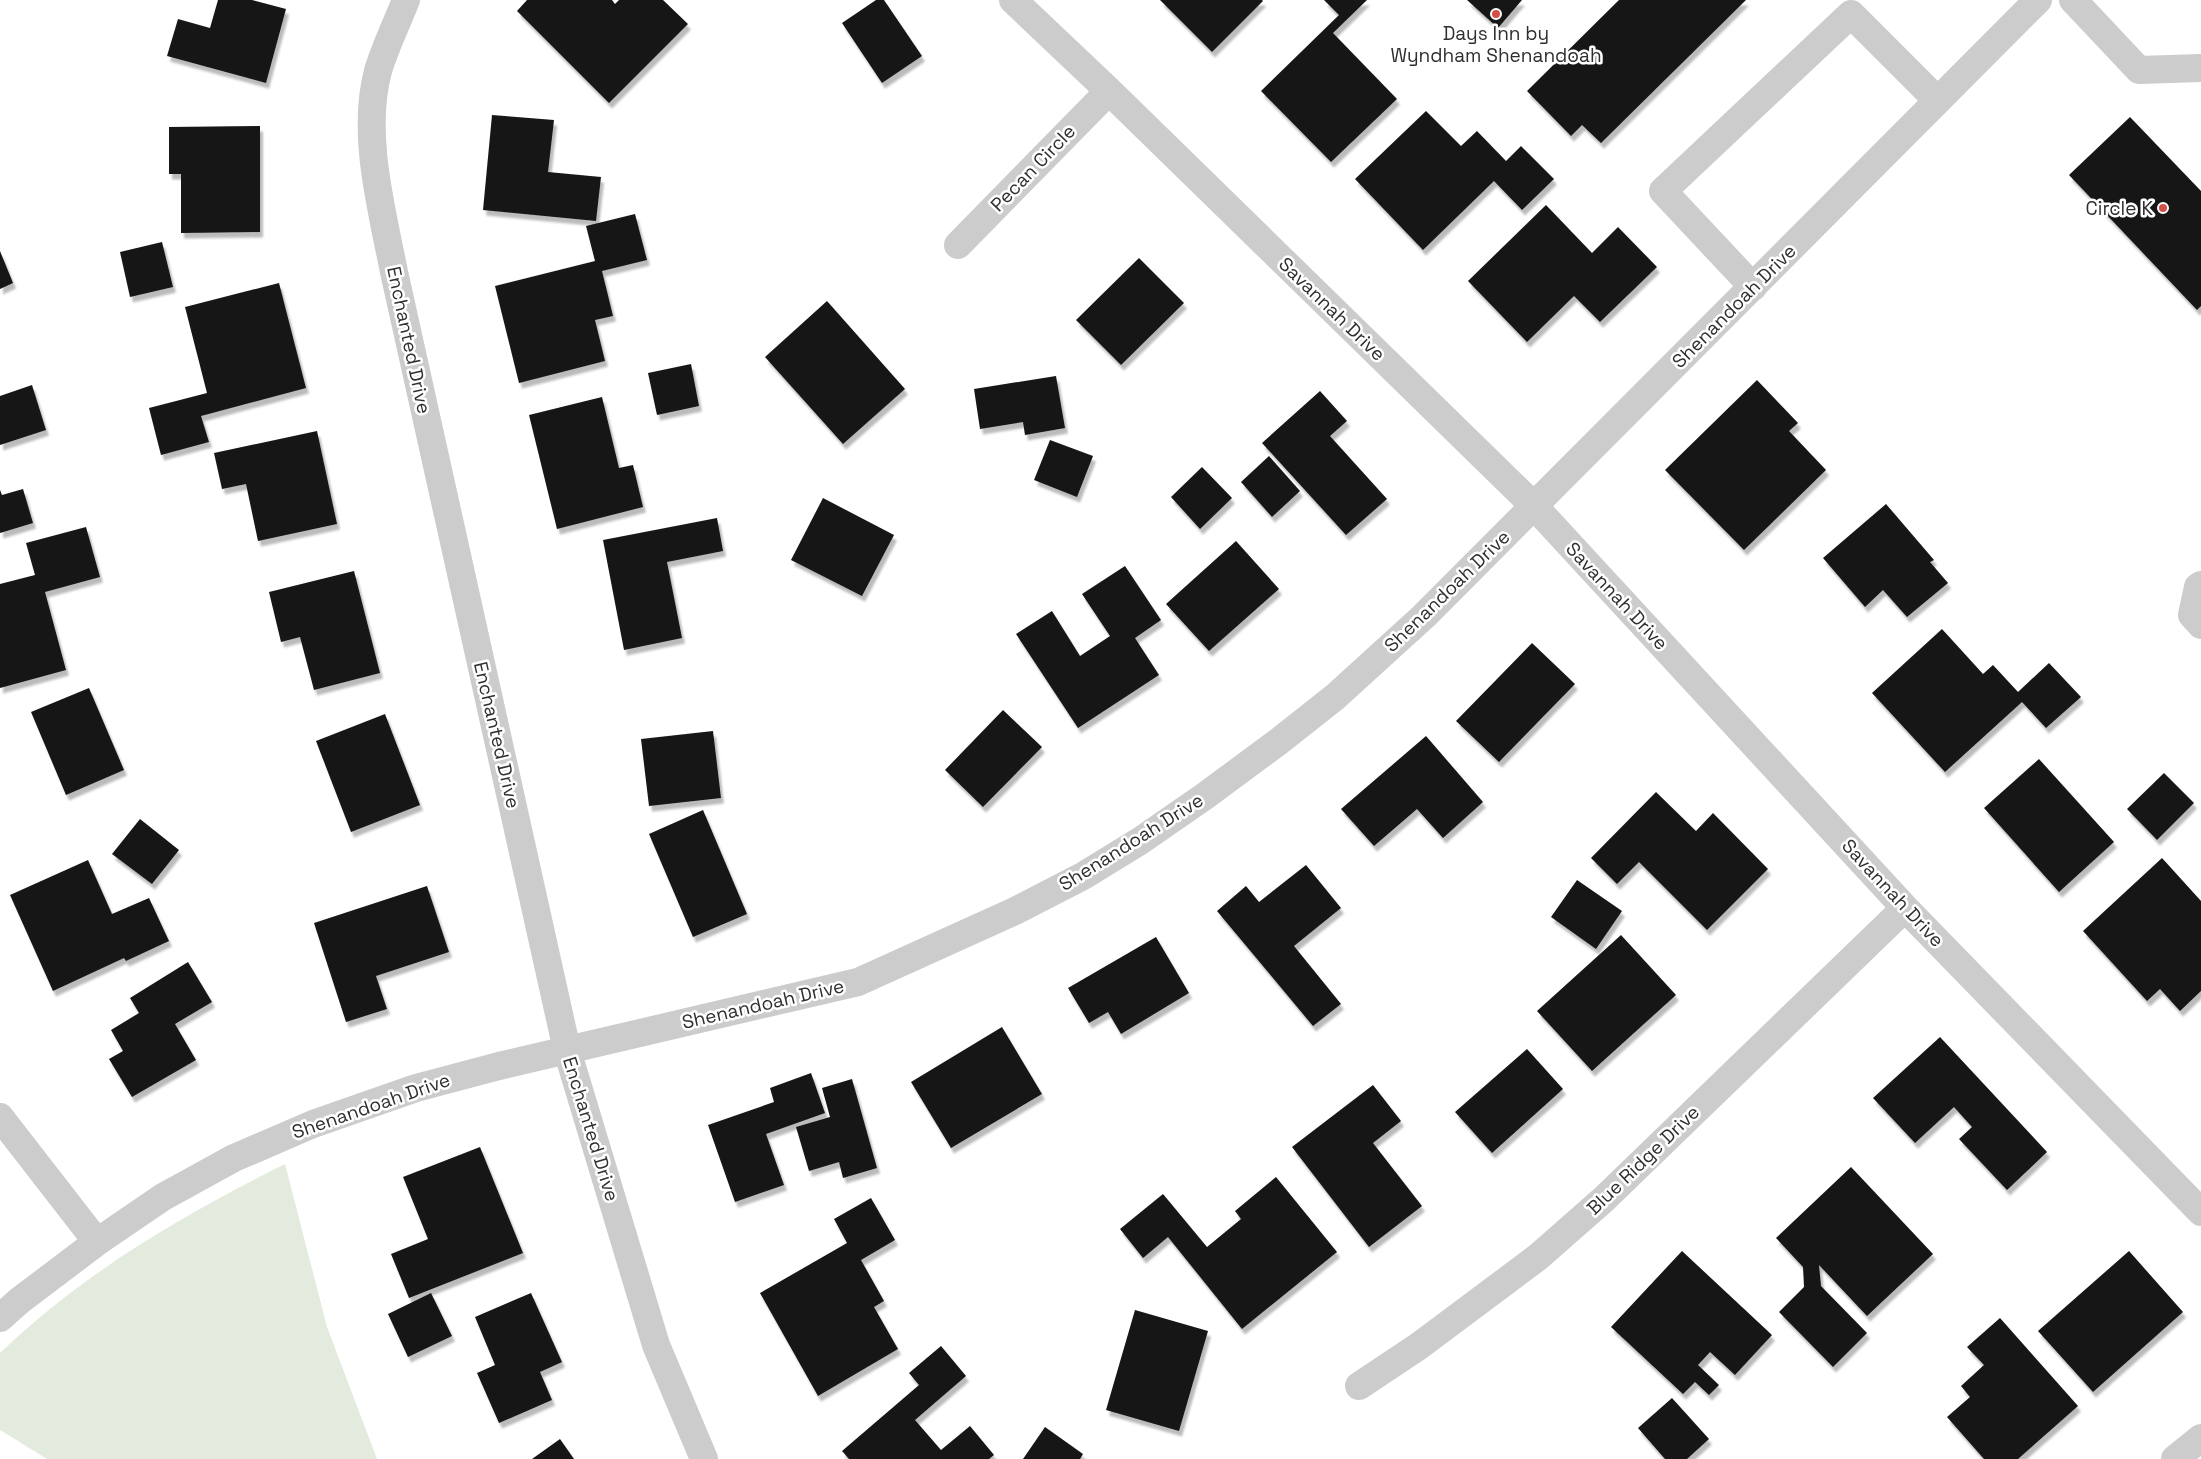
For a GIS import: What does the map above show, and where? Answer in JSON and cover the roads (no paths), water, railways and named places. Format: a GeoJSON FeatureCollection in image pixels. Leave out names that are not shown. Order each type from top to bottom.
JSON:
{"type":"FeatureCollection","features":[{"type":"Feature","properties":{"kind":"street","name":"Enchanted Drive"},"geometry":{"type":"LineString","coordinates":[[406,0],[378,72],[372,116],[376,174],[398,292],[567,1050],[656,1344],[704,1459]]}},
{"type":"Feature","properties":{"kind":"street","name":"Savannah Drive"},"geometry":{"type":"LineString","coordinates":[[1012,0],[1109,91],[1534,507],[1905,908],[2201,1212]]}},
{"type":"Feature","properties":{"kind":"street","name":"Shenandoah Drive"},"geometry":{"type":"LineString","coordinates":[[0,1318],[97,1242],[163,1197],[234,1158],[313,1124],[416,1088],[567,1050],[858,982],[1015,911],[1084,876],[1140,841],[1206,796],[1335,697],[1424,616],[2038,0]]}},
{"type":"Feature","properties":{"kind":"street"},"geometry":{"type":"LineString","coordinates":[[2073,0],[2139,70],[2201,68]]}},
{"type":"Feature","properties":{"kind":"street"},"geometry":{"type":"LineString","coordinates":[[1753,287],[1663,190],[1851,4],[1937,100]]}},
{"type":"Feature","properties":{"kind":"street","name":"Pecan Circle"},"geometry":{"type":"LineString","coordinates":[[958,245],[1109,91]]}},
{"type":"Feature","properties":{"kind":"street"},"geometry":{"type":"LineString","coordinates":[[2201,585],[2198,587],[2192,615],[2201,625]]}},
{"type":"Feature","properties":{"kind":"street","name":"Blue Ridge Drive"},"geometry":{"type":"LineString","coordinates":[[1359,1386],[1419,1346],[1538,1257],[1604,1199],[1905,908]]}},
{"type":"Feature","properties":{"kind":"street"},"geometry":{"type":"LineString","coordinates":[[0,1117],[97,1242]]}},
{"type":"Feature","properties":{"kind":"street"},"geometry":{"type":"LineString","coordinates":[[2174,1459],[2201,1438]]}},
{"type":"Feature","properties":{"kind":"place","name":"Days Inn by Wyndham Shenandoah"},"geometry":{"type":"Point","coordinates":[1496,14]}},
{"type":"Feature","properties":{"kind":"place","name":"Circle K"},"geometry":{"type":"Point","coordinates":[2163,208]}}]}
